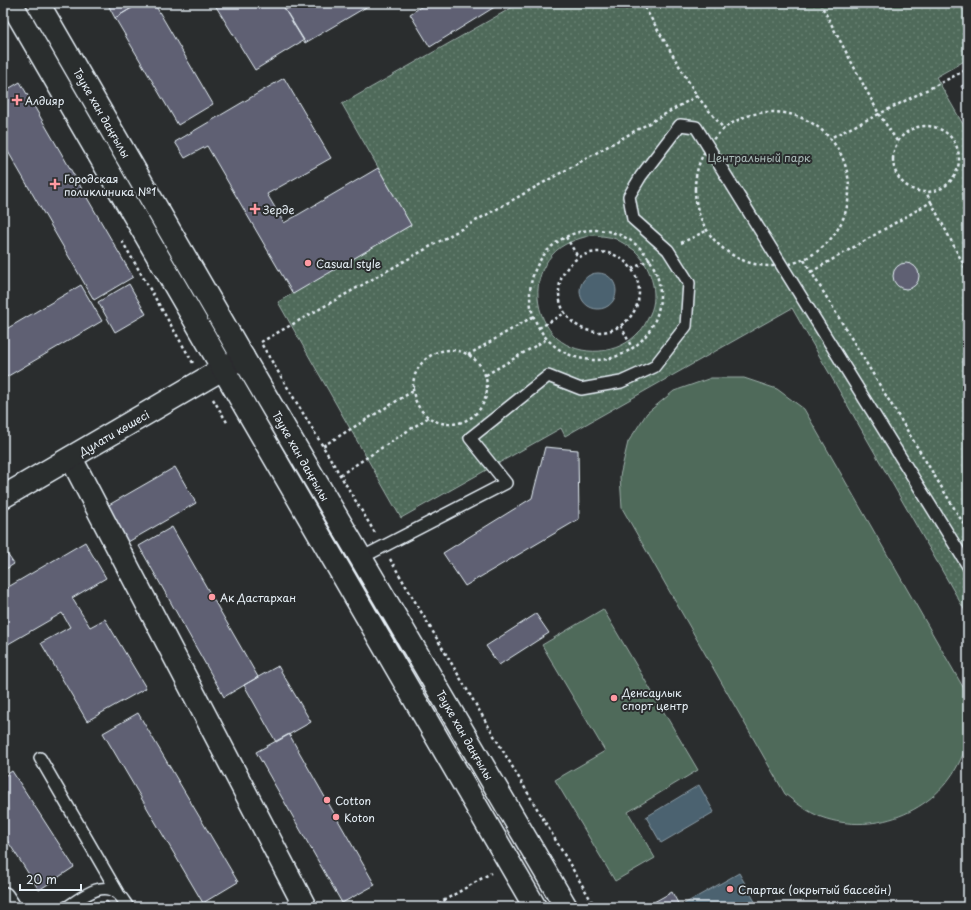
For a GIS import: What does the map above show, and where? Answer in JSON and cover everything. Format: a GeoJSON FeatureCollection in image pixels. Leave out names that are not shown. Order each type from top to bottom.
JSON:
{"type":"FeatureCollection","features":[{"type":"Feature","properties":{"kind":"main road","name":"Тәуке хан даңғылы"},"geometry":{"type":"LineString","coordinates":[[11,3],[535,907]]}},
{"type":"Feature","properties":{"kind":"main road","name":"Тәуке хан даңғылы"},"geometry":{"type":"LineString","coordinates":[[38,3],[243,357],[566,907]]}},
{"type":"Feature","properties":{"kind":"main road","name":"Дулати көшесі"},"geometry":{"type":"LineString","coordinates":[[3,497],[243,357]]}},
{"type":"Feature","properties":{"kind":"main road"},"geometry":{"type":"LineString","coordinates":[[71,458],[305,907]]}},
{"type":"Feature","properties":{"kind":"main road"},"geometry":{"type":"LineString","coordinates":[[3,898],[9,907]]}},
{"type":"Feature","properties":{"kind":"lane"},"geometry":{"type":"LineString","coordinates":[[361,558],[506,482],[470,438],[548,376],[582,389],[621,382],[654,367],[686,326],[689,283],[668,250],[633,219],[629,196],[640,176],[680,125],[696,127],[968,566]]}},
{"type":"Feature","properties":{"kind":"lane"},"geometry":{"type":"LineString","coordinates":[[40,758],[118,893],[128,907]]}},
{"type":"Feature","properties":{"kind":"lane"},"geometry":{"type":"LineString","coordinates":[[67,907],[91,891],[107,888],[118,893]]}},
{"type":"Feature","properties":{"kind":"path"},"geometry":{"type":"LineString","coordinates":[[642,3],[697,96],[724,129]]}},
{"type":"Feature","properties":{"kind":"path"},"geometry":{"type":"LineString","coordinates":[[820,3],[879,114],[897,141]]}},
{"type":"Feature","properties":{"kind":"path"},"geometry":{"type":"LineString","coordinates":[[830,138],[968,68]]}},
{"type":"Feature","properties":{"kind":"path"},"geometry":{"type":"LineString","coordinates":[[595,907],[261,342],[697,96]]}},
{"type":"Feature","properties":{"kind":"path"},"geometry":{"type":"LineString","coordinates":[[760,112],[786,113],[810,122],[830,138],[844,160],[850,185],[847,210],[836,233],[819,252],[796,264],[771,267],[745,263],[723,250],[706,231],[696,207],[694,181],[701,157],[716,135],[724,129],[736,120],[760,112]]}},
{"type":"Feature","properties":{"kind":"path"},"geometry":{"type":"LineString","coordinates":[[920,126],[934,126],[946,132],[956,142],[960,156],[958,170],[951,182],[939,190],[926,192],[912,189],[901,181],[894,168],[893,154],[897,141],[907,131],[920,126]]}},
{"type":"Feature","properties":{"kind":"path"},"geometry":{"type":"LineString","coordinates":[[926,192],[968,273]]}},
{"type":"Feature","properties":{"kind":"path"},"geometry":{"type":"LineString","coordinates":[[811,272],[931,202]]}},
{"type":"Feature","properties":{"kind":"path"},"geometry":{"type":"LineString","coordinates":[[587,230],[604,230],[620,234],[634,243],[655,269],[659,284],[660,301],[656,317],[648,332],[632,348],[624,353],[608,358],[591,360],[575,356],[560,349],[547,339],[534,316],[530,300],[531,283],[536,267],[545,253],[556,242],[566,237],[587,230]]}},
{"type":"Feature","properties":{"kind":"path"},"geometry":{"type":"LineString","coordinates":[[566,237],[578,257]]}},
{"type":"Feature","properties":{"kind":"path"},"geometry":{"type":"LineString","coordinates":[[592,252],[608,253],[621,258],[632,269],[638,282],[640,297],[635,312],[626,323],[613,331],[598,333],[583,330],[571,322],[565,313],[562,310],[558,295],[560,280],[567,267],[578,257],[592,252]]}},
{"type":"Feature","properties":{"kind":"path"},"geometry":{"type":"LineString","coordinates":[[804,260],[968,531]]}},
{"type":"Feature","properties":{"kind":"path"},"geometry":{"type":"LineString","coordinates":[[540,328],[565,313]]}},
{"type":"Feature","properties":{"kind":"path"},"geometry":{"type":"LineString","coordinates":[[468,355],[534,316]]}},
{"type":"Feature","properties":{"kind":"path"},"geometry":{"type":"LineString","coordinates":[[621,326],[632,348]]}},
{"type":"Feature","properties":{"kind":"path"},"geometry":{"type":"LineString","coordinates":[[486,376],[547,339]]}},
{"type":"Feature","properties":{"kind":"path"},"geometry":{"type":"LineString","coordinates":[[450,350],[468,355],[478,362],[486,376],[488,391],[483,406],[472,417],[458,424],[443,423],[428,417],[418,406],[413,391],[415,376],[422,362],[435,353],[450,350]]}},
{"type":"Feature","properties":{"kind":"path"},"geometry":{"type":"LineString","coordinates":[[323,446],[413,391]]}},
{"type":"Feature","properties":{"kind":"path"},"geometry":{"type":"LineString","coordinates":[[340,475],[428,417]]}},
{"type":"Feature","properties":{"kind":"path"},"geometry":{"type":"LineString","coordinates":[[433,907],[492,873]]}},
{"type":"Feature","properties":{"kind":"green space","name":"Центральный парк"},"geometry":{"type":"Polygon","coordinates":[[[520,3],[968,3],[968,59],[936,77],[968,133],[968,616],[792,308],[565,436],[561,428],[401,518],[278,302],[411,225],[342,104],[520,3]],[[592,235],[560,247],[552,255],[545,264],[541,275],[538,286],[538,297],[540,309],[544,319],[549,329],[557,338],[577,349],[599,351],[610,349],[631,340],[641,330],[653,306],[654,289],[645,263],[634,250],[616,239],[592,235]]]}},
{"type":"Feature","properties":{"kind":"green space"},"geometry":{"type":"Polygon","coordinates":[[[711,378],[744,378],[777,389],[804,409],[967,694],[969,717],[967,740],[963,754],[953,774],[939,790],[923,804],[904,814],[884,821],[863,823],[842,822],[816,815],[802,807],[785,794],[622,508],[620,476],[628,442],[647,413],[674,391],[711,378]]]}},
{"type":"Feature","properties":{"kind":"green space","name":"Денсаулык спорт центр"},"geometry":{"type":"Polygon","coordinates":[[[603,609],[698,770],[628,812],[655,858],[615,881],[555,780],[605,751],[542,645],[603,609]]]}},
{"type":"Feature","properties":{"kind":"water"},"geometry":{"type":"Polygon","coordinates":[[[602,273],[611,278],[615,284],[615,298],[611,304],[602,309],[594,309],[585,304],[581,298],[580,287],[585,278],[591,274],[602,273]]]}},
{"type":"Feature","properties":{"kind":"water"},"geometry":{"type":"Polygon","coordinates":[[[699,785],[714,812],[661,843],[646,817],[699,785]]]}},
{"type":"Feature","properties":{"kind":"water","name":"Спартак (окрытый бассейн)"},"geometry":{"type":"Polygon","coordinates":[[[739,873],[758,907],[686,907],[684,904],[739,873]]]}},
{"type":"Feature","properties":{"kind":"building"},"geometry":{"type":"Polygon","coordinates":[[[107,3],[140,3],[115,18],[107,3]]]}},
{"type":"Feature","properties":{"kind":"building"},"geometry":{"type":"Polygon","coordinates":[[[140,3],[154,3],[213,104],[178,125],[115,18],[140,3]]]}},
{"type":"Feature","properties":{"kind":"building"},"geometry":{"type":"Polygon","coordinates":[[[218,3],[281,3],[304,40],[255,70],[215,5],[218,3]]]}},
{"type":"Feature","properties":{"kind":"building"},"geometry":{"type":"Polygon","coordinates":[[[298,3],[373,3],[305,43],[285,10],[298,3]]]}},
{"type":"Feature","properties":{"kind":"building"},"geometry":{"type":"Polygon","coordinates":[[[427,3],[501,3],[430,47],[410,14],[427,3]]]}},
{"type":"Feature","properties":{"kind":"building"},"geometry":{"type":"Polygon","coordinates":[[[284,78],[331,158],[267,194],[284,223],[378,168],[411,225],[293,294],[207,146],[185,158],[175,142],[284,78]]]}},
{"type":"Feature","properties":{"kind":"building"},"geometry":{"type":"Polygon","coordinates":[[[20,82],[133,277],[94,300],[3,143],[3,92],[20,82]]]}},
{"type":"Feature","properties":{"kind":"building"},"geometry":{"type":"Polygon","coordinates":[[[968,83],[968,99],[961,86],[968,83]]]}},
{"type":"Feature","properties":{"kind":"building"},"geometry":{"type":"Polygon","coordinates":[[[906,263],[915,267],[919,276],[915,285],[906,289],[897,285],[893,276],[897,267],[906,263]]]}},
{"type":"Feature","properties":{"kind":"building"},"geometry":{"type":"Polygon","coordinates":[[[129,284],[146,314],[115,332],[98,302],[129,284]]]}},
{"type":"Feature","properties":{"kind":"building"},"geometry":{"type":"Polygon","coordinates":[[[81,285],[102,321],[3,379],[3,331],[81,285]]]}},
{"type":"Feature","properties":{"kind":"building"},"geometry":{"type":"Polygon","coordinates":[[[545,447],[578,450],[579,519],[465,586],[443,553],[532,498],[545,447]]]}},
{"type":"Feature","properties":{"kind":"building"},"geometry":{"type":"Polygon","coordinates":[[[175,467],[196,503],[128,542],[107,506],[175,467]]]}},
{"type":"Feature","properties":{"kind":"building"},"geometry":{"type":"Polygon","coordinates":[[[172,527],[258,677],[224,697],[139,546],[172,527]]]}},
{"type":"Feature","properties":{"kind":"building"},"geometry":{"type":"Polygon","coordinates":[[[85,542],[106,578],[72,598],[90,627],[105,619],[146,688],[87,721],[41,643],[70,627],[62,613],[3,647],[3,590],[85,542]]]}},
{"type":"Feature","properties":{"kind":"building"},"geometry":{"type":"Polygon","coordinates":[[[3,548],[14,564],[3,571],[3,548]]]}},
{"type":"Feature","properties":{"kind":"building"},"geometry":{"type":"Polygon","coordinates":[[[536,614],[549,633],[499,665],[486,646],[536,614]]]}},
{"type":"Feature","properties":{"kind":"building"},"geometry":{"type":"Polygon","coordinates":[[[278,666],[311,722],[276,742],[244,685],[278,666]]]}},
{"type":"Feature","properties":{"kind":"building"},"geometry":{"type":"Polygon","coordinates":[[[138,713],[238,882],[203,903],[103,733],[138,713]]]}},
{"type":"Feature","properties":{"kind":"building"},"geometry":{"type":"Polygon","coordinates":[[[289,734],[375,885],[342,903],[256,752],[289,734]]]}},
{"type":"Feature","properties":{"kind":"building"},"geometry":{"type":"Polygon","coordinates":[[[12,771],[74,867],[39,890],[3,834],[3,777],[12,771]]]}},
{"type":"Feature","properties":{"kind":"building"},"geometry":{"type":"Polygon","coordinates":[[[672,892],[680,907],[645,907],[672,892]]]}},
{"type":"Feature","properties":{"kind":"building"},"geometry":{"type":"Polygon","coordinates":[[[107,901],[111,907],[97,907],[107,901]]]}},
{"type":"Feature","properties":{"kind":"place","name":"Алдияр"},"geometry":{"type":"Point","coordinates":[17,100]}},
{"type":"Feature","properties":{"kind":"place","name":"Городская поликлиника №1"},"geometry":{"type":"Point","coordinates":[55,184]}},
{"type":"Feature","properties":{"kind":"place","name":"Зерде"},"geometry":{"type":"Point","coordinates":[255,209]}},
{"type":"Feature","properties":{"kind":"place","name":"Casual style"},"geometry":{"type":"Point","coordinates":[308,263]}},
{"type":"Feature","properties":{"kind":"place","name":"Ак Дастархан"},"geometry":{"type":"Point","coordinates":[212,597]}},
{"type":"Feature","properties":{"kind":"place","name":"Денсаулык спорт центр"},"geometry":{"type":"Point","coordinates":[614,698]}},
{"type":"Feature","properties":{"kind":"place","name":"Cotton"},"geometry":{"type":"Point","coordinates":[327,800]}},
{"type":"Feature","properties":{"kind":"place","name":"Koton"},"geometry":{"type":"Point","coordinates":[336,817]}},
{"type":"Feature","properties":{"kind":"place","name":"Спартак (окрытый бассейн)"},"geometry":{"type":"Point","coordinates":[730,889]}}]}
